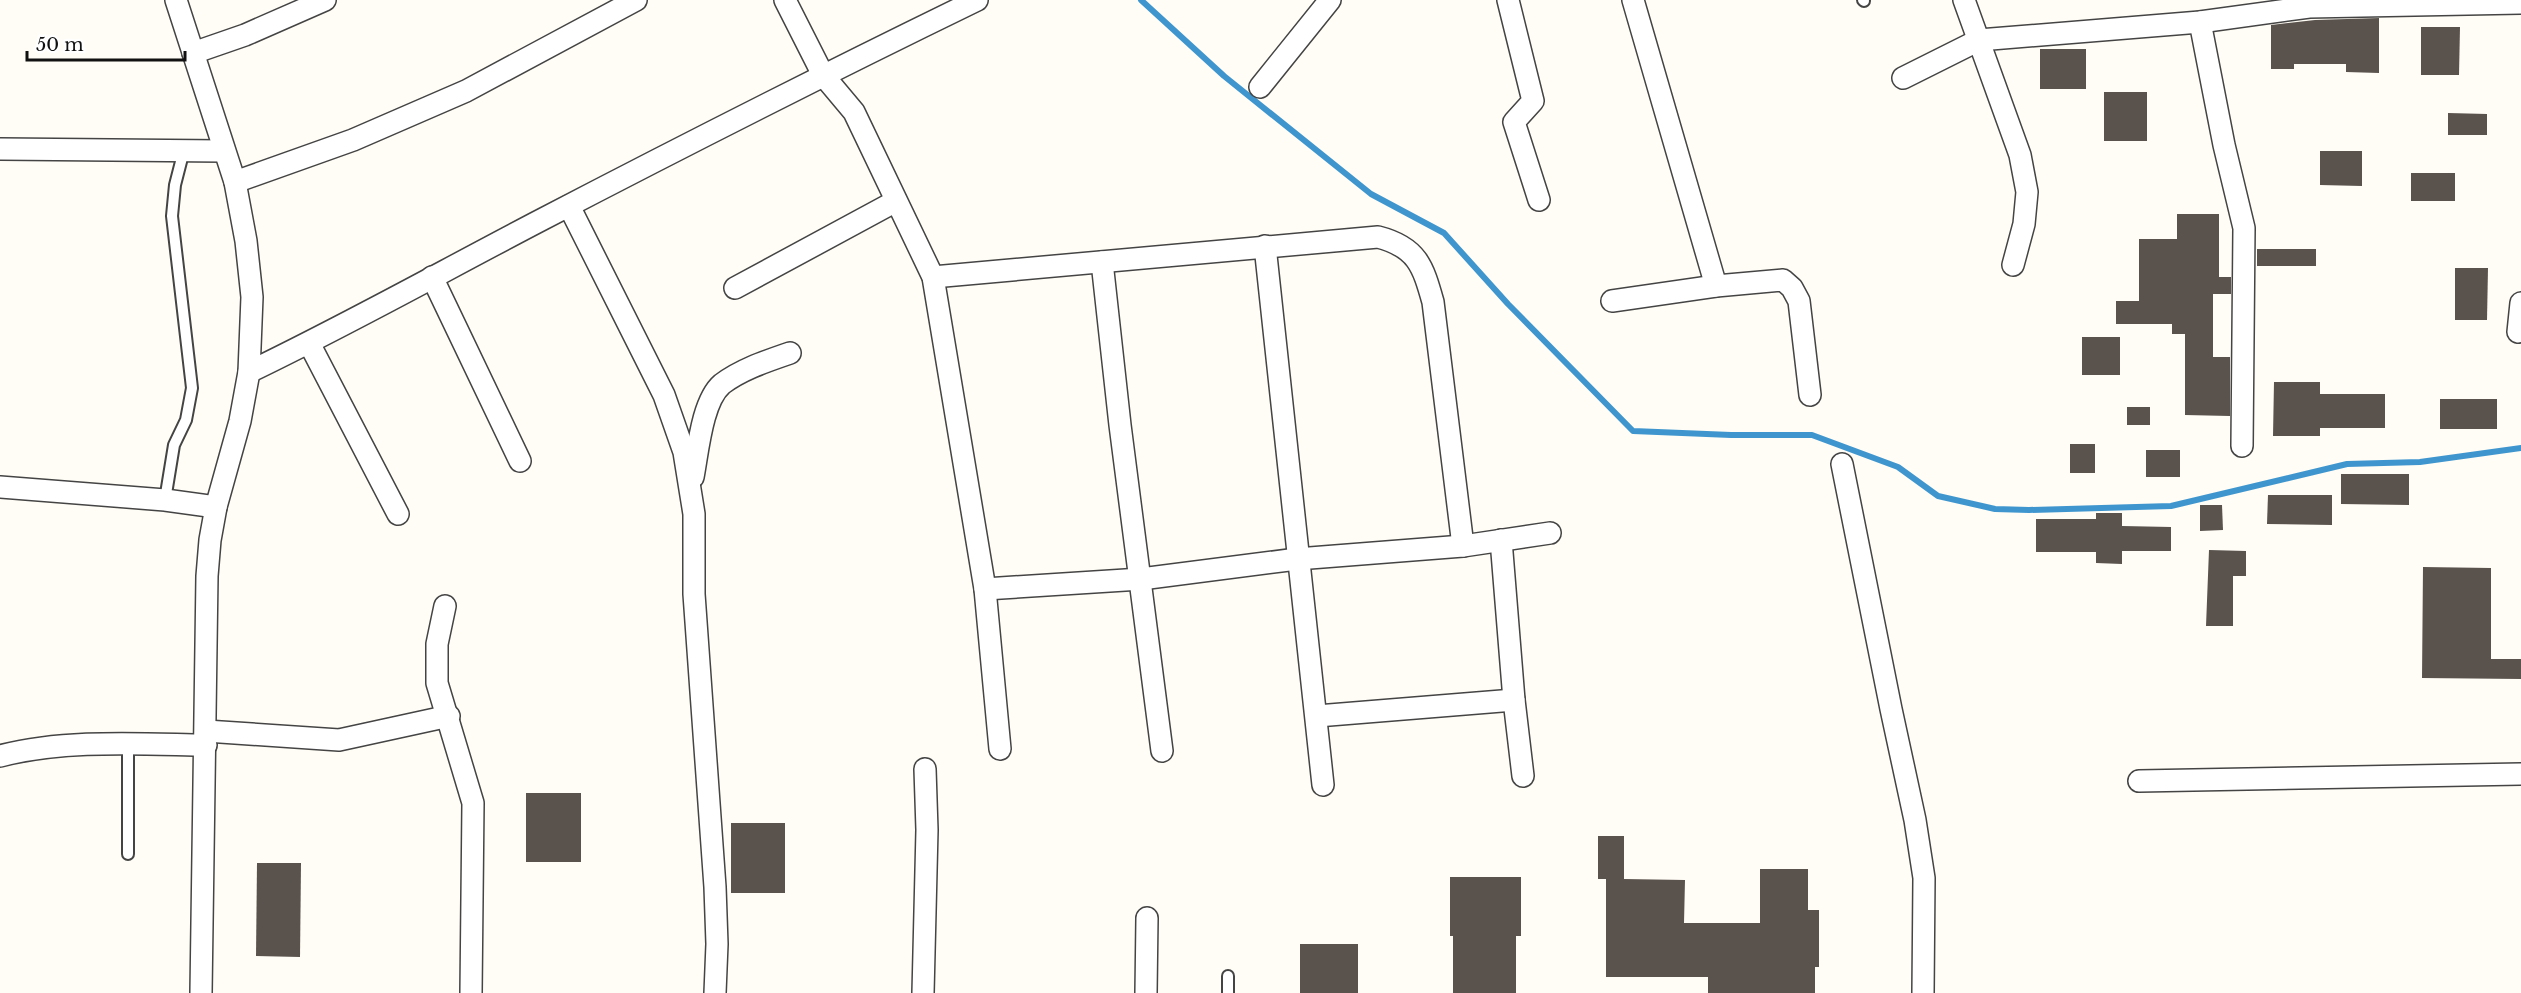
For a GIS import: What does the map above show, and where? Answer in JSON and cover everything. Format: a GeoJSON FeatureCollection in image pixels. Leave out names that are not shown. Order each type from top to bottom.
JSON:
{"type":"FeatureCollection","features":[{"type":"Feature","properties":{"kind":"street"},"geometry":{"type":"LineString","coordinates":[[176,0],[223,151],[235,182],[246,241],[252,297],[249,372],[240,421],[216,507],[207,576],[201,993]]}},
{"type":"Feature","properties":{"kind":"street"},"geometry":{"type":"LineString","coordinates":[[193,53],[245,35],[325,0]]}},
{"type":"Feature","properties":{"kind":"street"},"geometry":{"type":"LineString","coordinates":[[235,182],[353,140],[466,92],[636,0]]}},
{"type":"Feature","properties":{"kind":"street"},"geometry":{"type":"LineString","coordinates":[[785,0],[823,75],[854,112],[933,278],[985,590],[1000,749]]}},
{"type":"Feature","properties":{"kind":"street"},"geometry":{"type":"LineString","coordinates":[[249,372],[309,343],[823,75],[977,0]]}},
{"type":"Feature","properties":{"kind":"street"},"geometry":{"type":"LineString","coordinates":[[1260,87],[1330,0]]}},
{"type":"Feature","properties":{"kind":"street"},"geometry":{"type":"LineString","coordinates":[[1508,0],[1533,101],[1514,122],[1539,200]]}},
{"type":"Feature","properties":{"kind":"street"},"geometry":{"type":"LineString","coordinates":[[1633,0],[1716,285]]}},
{"type":"Feature","properties":{"kind":"street"},"geometry":{"type":"LineString","coordinates":[[1964,0],[2020,155],[2027,192],[2024,224],[2013,265]]}},
{"type":"Feature","properties":{"kind":"street"},"geometry":{"type":"LineString","coordinates":[[1903,78],[1979,40],[2200,22],[2309,7],[2521,3]]}},
{"type":"Feature","properties":{"kind":"street"},"geometry":{"type":"LineString","coordinates":[[2200,22],[2224,144],[2244,228],[2242,446]]}},
{"type":"Feature","properties":{"kind":"street"},"geometry":{"type":"LineString","coordinates":[[0,149],[223,151]]}},
{"type":"Feature","properties":{"kind":"street"},"geometry":{"type":"LineString","coordinates":[[735,288],[896,201]]}},
{"type":"Feature","properties":{"kind":"street"},"geometry":{"type":"LineString","coordinates":[[569,206],[664,395],[684,452],[694,514],[694,594],[715,887],[717,944],[715,993]]}},
{"type":"Feature","properties":{"kind":"street"},"geometry":{"type":"LineString","coordinates":[[933,278],[1265,246],[1378,237],[1395,241],[1405,248],[1422,267],[1433,302],[1463,546]]}},
{"type":"Feature","properties":{"kind":"street"},"geometry":{"type":"LineString","coordinates":[[1265,246],[1323,785]]}},
{"type":"Feature","properties":{"kind":"street"},"geometry":{"type":"LineString","coordinates":[[1102,262],[1120,425],[1162,751]]}},
{"type":"Feature","properties":{"kind":"street"},"geometry":{"type":"LineString","coordinates":[[432,277],[520,461]]}},
{"type":"Feature","properties":{"kind":"street"},"geometry":{"type":"LineString","coordinates":[[1612,301],[1716,285],[1783,280],[1792,288],[1799,301],[1810,395]]}},
{"type":"Feature","properties":{"kind":"street"},"geometry":{"type":"LineString","coordinates":[[2518,332],[2521,303]]}},
{"type":"Feature","properties":{"kind":"street"},"geometry":{"type":"LineString","coordinates":[[309,343],[398,514]]}},
{"type":"Feature","properties":{"kind":"street"},"geometry":{"type":"LineString","coordinates":[[690,488],[707,407],[721,385],[752,367],[790,353]]}},
{"type":"Feature","properties":{"kind":"street"},"geometry":{"type":"LineString","coordinates":[[1842,464],[1917,832],[1924,878],[1923,993]]}},
{"type":"Feature","properties":{"kind":"street"},"geometry":{"type":"LineString","coordinates":[[0,487],[165,500],[216,507]]}},
{"type":"Feature","properties":{"kind":"street"},"geometry":{"type":"LineString","coordinates":[[985,590],[1141,579],[1297,560],[1463,546],[1550,533]]}},
{"type":"Feature","properties":{"kind":"street"},"geometry":{"type":"LineString","coordinates":[[1502,540],[1514,700],[1523,776]]}},
{"type":"Feature","properties":{"kind":"street"},"geometry":{"type":"LineString","coordinates":[[445,606],[437,644],[437,683],[449,716],[473,803],[471,993]]}},
{"type":"Feature","properties":{"kind":"street"},"geometry":{"type":"LineString","coordinates":[[1317,716],[1514,700]]}},
{"type":"Feature","properties":{"kind":"street"},"geometry":{"type":"LineString","coordinates":[[0,756],[27,749],[206,738],[339,740],[449,716]]}},
{"type":"Feature","properties":{"kind":"street"},"geometry":{"type":"LineString","coordinates":[[924,993],[927,830],[925,769]]}},
{"type":"Feature","properties":{"kind":"street"},"geometry":{"type":"LineString","coordinates":[[2139,781],[2521,774]]}},
{"type":"Feature","properties":{"kind":"street"},"geometry":{"type":"LineString","coordinates":[[1146,993],[1147,918]]}},
{"type":"Feature","properties":{"kind":"lane"},"geometry":{"type":"LineString","coordinates":[[165,500],[174,445],[186,420],[192,388],[172,216],[175,185],[184,150]]}},
{"type":"Feature","properties":{"kind":"lane"},"geometry":{"type":"LineString","coordinates":[[128,744],[128,854]]}},
{"type":"Feature","properties":{"kind":"lane"},"geometry":{"type":"LineString","coordinates":[[1228,976],[1228,993]]}},
{"type":"Feature","properties":{"kind":"building"},"geometry":{"type":"Polygon","coordinates":[[[2379,18],[2379,73],[2346,72],[2346,64],[2294,64],[2294,69],[2271,69],[2271,25],[2315,20],[2379,18]]]}},
{"type":"Feature","properties":{"kind":"building"},"geometry":{"type":"Polygon","coordinates":[[[2421,27],[2460,27],[2459,75],[2421,75],[2421,27]]]}},
{"type":"Feature","properties":{"kind":"building"},"geometry":{"type":"Polygon","coordinates":[[[2040,49],[2086,49],[2086,89],[2040,89],[2040,49]]]}},
{"type":"Feature","properties":{"kind":"building"},"geometry":{"type":"Polygon","coordinates":[[[2104,92],[2147,92],[2147,141],[2104,141],[2104,92]]]}},
{"type":"Feature","properties":{"kind":"building"},"geometry":{"type":"Polygon","coordinates":[[[2448,113],[2487,114],[2487,135],[2448,135],[2448,113]]]}},
{"type":"Feature","properties":{"kind":"building"},"geometry":{"type":"Polygon","coordinates":[[[2320,151],[2362,151],[2362,186],[2320,185],[2320,151]]]}},
{"type":"Feature","properties":{"kind":"building"},"geometry":{"type":"Polygon","coordinates":[[[2411,173],[2455,173],[2455,201],[2411,201],[2411,173]]]}},
{"type":"Feature","properties":{"kind":"building"},"geometry":{"type":"Polygon","coordinates":[[[2177,214],[2219,214],[2219,277],[2231,277],[2231,294],[2213,294],[2213,357],[2230,357],[2230,416],[2185,415],[2185,334],[2172,334],[2172,324],[2116,324],[2116,301],[2139,301],[2139,239],[2177,239],[2177,214]]]}},
{"type":"Feature","properties":{"kind":"building"},"geometry":{"type":"Polygon","coordinates":[[[2257,249],[2316,249],[2316,266],[2257,266],[2257,249]]]}},
{"type":"Feature","properties":{"kind":"building"},"geometry":{"type":"Polygon","coordinates":[[[2455,268],[2488,268],[2487,320],[2455,320],[2455,268]]]}},
{"type":"Feature","properties":{"kind":"building"},"geometry":{"type":"Polygon","coordinates":[[[2082,337],[2120,337],[2120,375],[2082,375],[2082,337]]]}},
{"type":"Feature","properties":{"kind":"building"},"geometry":{"type":"Polygon","coordinates":[[[2274,382],[2320,382],[2320,394],[2385,394],[2385,428],[2320,428],[2320,436],[2273,436],[2274,382]]]}},
{"type":"Feature","properties":{"kind":"building"},"geometry":{"type":"Polygon","coordinates":[[[2440,399],[2497,399],[2497,429],[2440,429],[2440,399]]]}},
{"type":"Feature","properties":{"kind":"building"},"geometry":{"type":"Polygon","coordinates":[[[2127,407],[2150,407],[2150,425],[2127,425],[2127,407]]]}},
{"type":"Feature","properties":{"kind":"building"},"geometry":{"type":"Polygon","coordinates":[[[2070,444],[2095,444],[2095,473],[2070,473],[2070,444]]]}},
{"type":"Feature","properties":{"kind":"building"},"geometry":{"type":"Polygon","coordinates":[[[2146,450],[2180,450],[2180,477],[2146,477],[2146,450]]]}},
{"type":"Feature","properties":{"kind":"building"},"geometry":{"type":"Polygon","coordinates":[[[2341,474],[2409,474],[2409,505],[2341,504],[2341,474]]]}},
{"type":"Feature","properties":{"kind":"building"},"geometry":{"type":"Polygon","coordinates":[[[2268,495],[2332,495],[2332,525],[2267,524],[2268,495]]]}},
{"type":"Feature","properties":{"kind":"building"},"geometry":{"type":"Polygon","coordinates":[[[2200,505],[2222,505],[2223,530],[2200,531],[2200,505]]]}},
{"type":"Feature","properties":{"kind":"building"},"geometry":{"type":"Polygon","coordinates":[[[2096,513],[2122,513],[2122,526],[2171,527],[2171,551],[2122,551],[2122,564],[2096,563],[2096,552],[2036,552],[2036,519],[2096,519],[2096,513]]]}},
{"type":"Feature","properties":{"kind":"building"},"geometry":{"type":"Polygon","coordinates":[[[2209,550],[2246,551],[2246,576],[2233,576],[2233,626],[2206,626],[2209,550]]]}},
{"type":"Feature","properties":{"kind":"building"},"geometry":{"type":"Polygon","coordinates":[[[2423,567],[2491,568],[2491,659],[2521,659],[2521,679],[2422,678],[2423,567]]]}},
{"type":"Feature","properties":{"kind":"building"},"geometry":{"type":"Polygon","coordinates":[[[526,793],[581,793],[581,862],[526,862],[526,793]]]}},
{"type":"Feature","properties":{"kind":"building"},"geometry":{"type":"Polygon","coordinates":[[[731,823],[785,823],[785,893],[731,893],[731,823]]]}},
{"type":"Feature","properties":{"kind":"building"},"geometry":{"type":"Polygon","coordinates":[[[1598,836],[1624,836],[1624,879],[1685,880],[1684,923],[1760,923],[1760,869],[1808,869],[1808,910],[1819,910],[1819,967],[1815,967],[1815,993],[1708,993],[1708,977],[1606,977],[1606,879],[1598,879],[1598,836]]]}},
{"type":"Feature","properties":{"kind":"building"},"geometry":{"type":"Polygon","coordinates":[[[257,863],[301,863],[300,957],[256,956],[257,863]]]}},
{"type":"Feature","properties":{"kind":"building"},"geometry":{"type":"Polygon","coordinates":[[[1450,877],[1521,877],[1521,936],[1516,936],[1516,993],[1453,993],[1450,877]]]}},
{"type":"Feature","properties":{"kind":"building"},"geometry":{"type":"Polygon","coordinates":[[[1300,944],[1358,944],[1358,993],[1300,993],[1300,944]]]}},
{"type":"Feature","properties":{"kind":"waterway"},"geometry":{"type":"LineString","coordinates":[[1141,0],[1224,76],[1371,194],[1444,233],[1508,304],[1633,431],[1731,435],[1812,435],[1898,467],[1938,496],[1995,509],[2029,510],[2171,506],[2347,464],[2420,462],[2521,448]]}}]}
